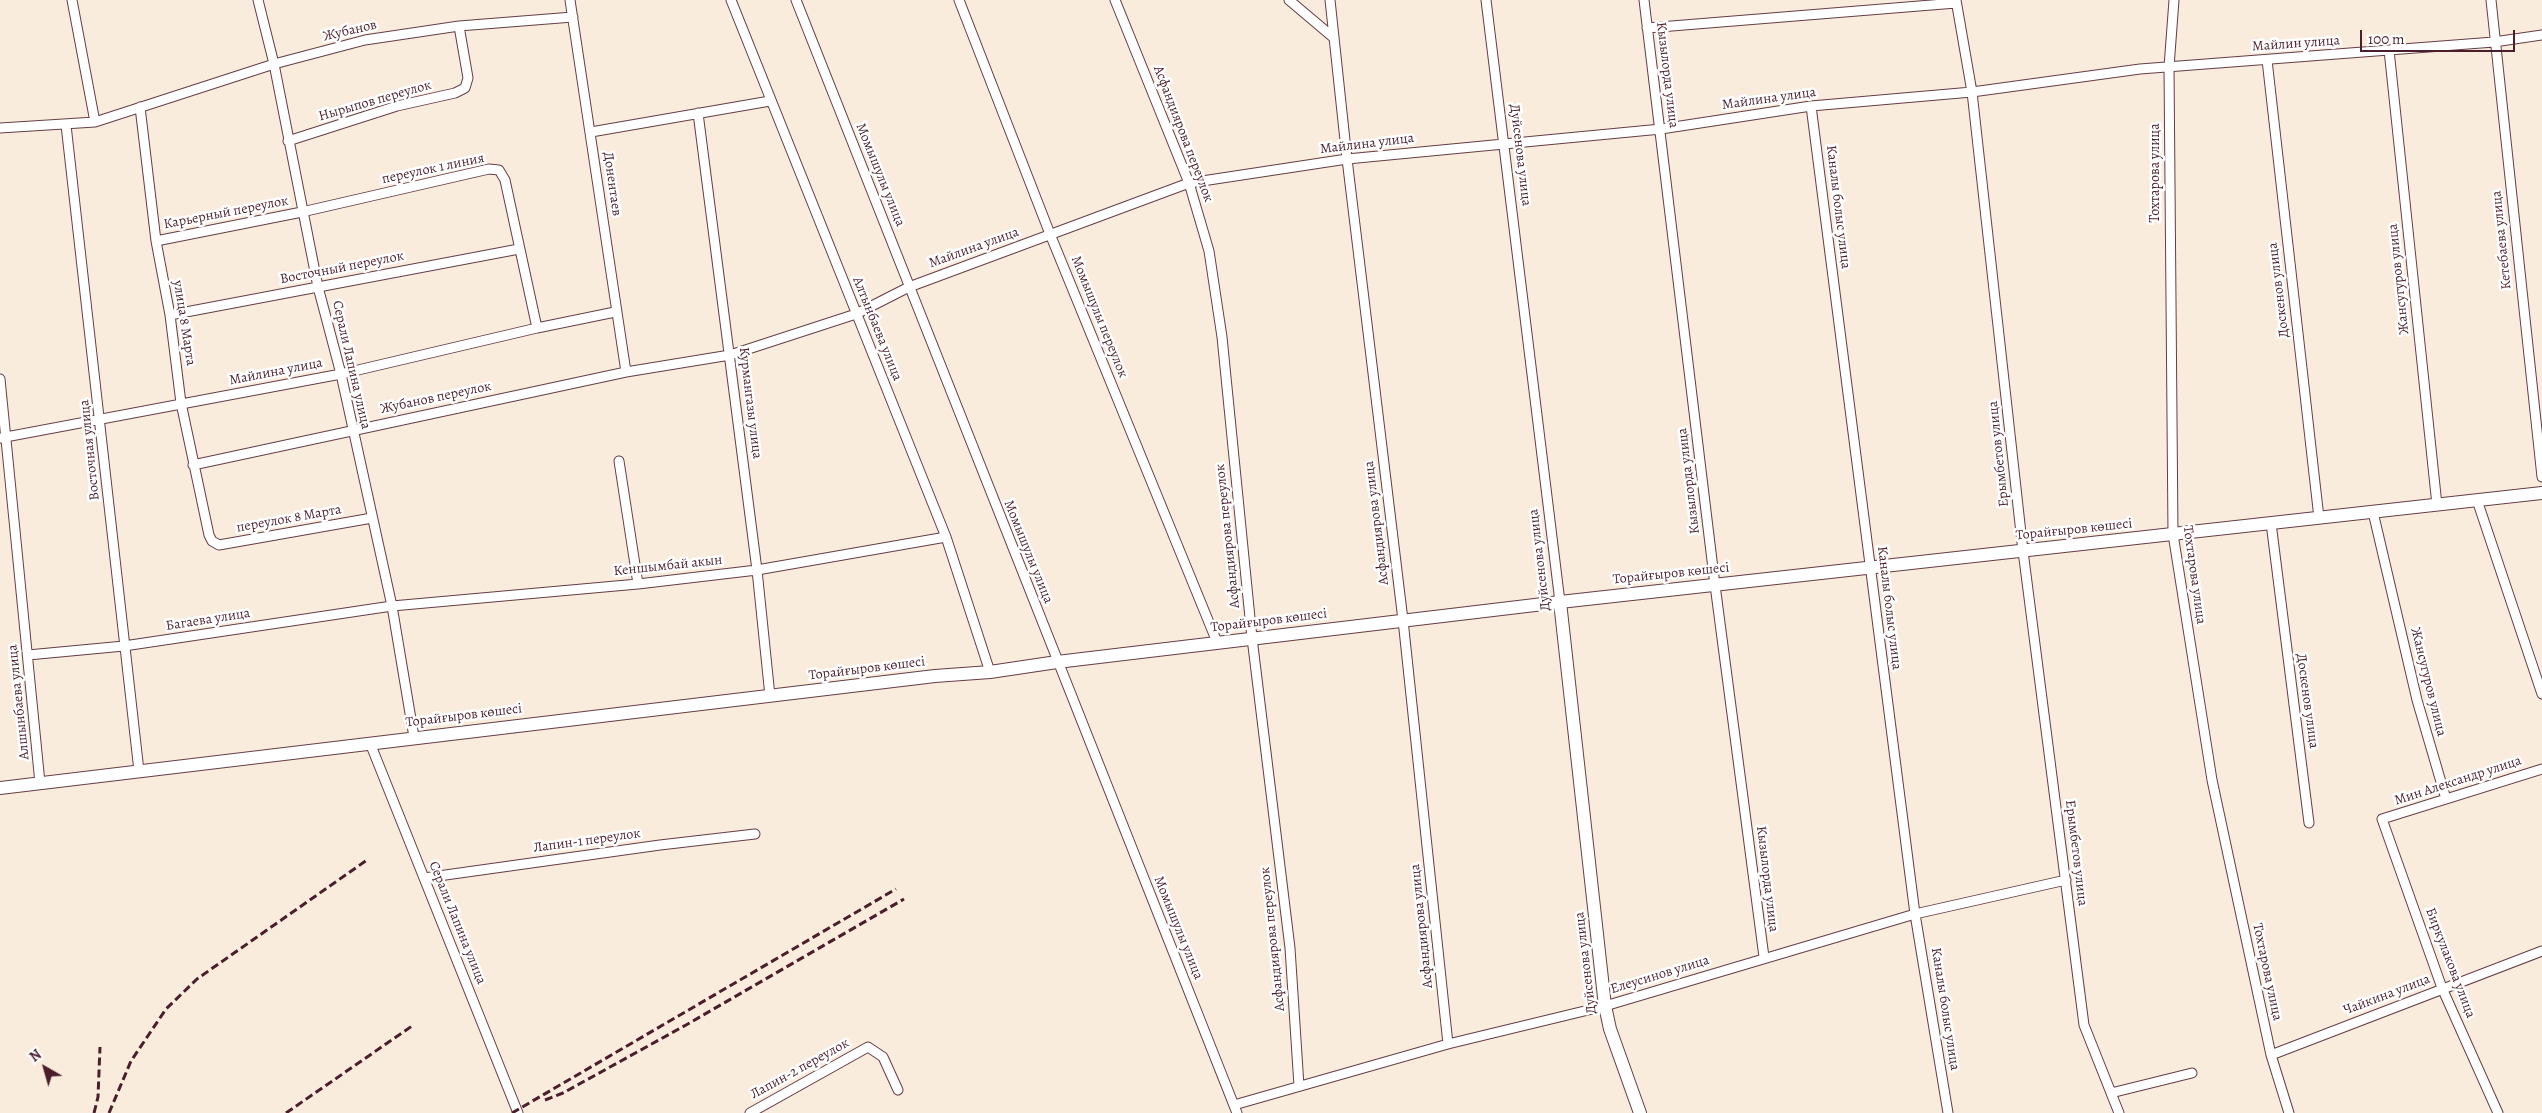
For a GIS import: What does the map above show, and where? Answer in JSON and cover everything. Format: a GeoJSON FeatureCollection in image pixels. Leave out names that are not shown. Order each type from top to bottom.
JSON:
{"type":"FeatureCollection","features":[{"type":"Feature","properties":{"kind":"street"},"geometry":{"type":"LineString","coordinates":[[72,0],[95,122]]}},
{"type":"Feature","properties":{"kind":"street","name":"Серали Лапина улица"},"geometry":{"type":"LineString","coordinates":[[258,0],[274,64],[318,286],[341,374],[392,606],[414,737]]}},
{"type":"Feature","properties":{"kind":"street","name":"Донентаев"},"geometry":{"type":"LineString","coordinates":[[570,0],[591,132],[615,312],[626,372]]}},
{"type":"Feature","properties":{"kind":"street","name":"Алтынбаева улица"},"geometry":{"type":"LineString","coordinates":[[731,0],[946,537],[990,672]]}},
{"type":"Feature","properties":{"kind":"street","name":"Момышулы улица"},"geometry":{"type":"LineString","coordinates":[[796,0],[1235,1109]]}},
{"type":"Feature","properties":{"kind":"street","name":"Момышулы переулок"},"geometry":{"type":"LineString","coordinates":[[959,0],[1050,234],[1217,642]]}},
{"type":"Feature","properties":{"kind":"street","name":"Асфандиярова переулок"},"geometry":{"type":"LineString","coordinates":[[1115,0],[1189,183],[1210,251],[1222,338],[1252,638],[1290,948],[1299,1086]]}},
{"type":"Feature","properties":{"kind":"street"},"geometry":{"type":"LineString","coordinates":[[1289,0],[1334,38]]}},
{"type":"Feature","properties":{"kind":"street","name":"Асфандиярова улица"},"geometry":{"type":"LineString","coordinates":[[1330,0],[1347,159],[1403,620],[1448,1044]]}},
{"type":"Feature","properties":{"kind":"street","name":"Дуйсенова улица"},"geometry":{"type":"LineString","coordinates":[[1486,0],[1560,602],[1605,1006],[1610,1030],[1640,1113]]}},
{"type":"Feature","properties":{"kind":"street","name":"Кызылорда улица"},"geometry":{"type":"LineString","coordinates":[[1644,0],[1715,585],[1764,958]]}},
{"type":"Feature","properties":{"kind":"street","name":"Тохтарова улица"},"geometry":{"type":"LineString","coordinates":[[2174,0],[2169,67],[2173,534],[2212,780],[2271,1055],[2289,1113]]}},
{"type":"Feature","properties":{"kind":"street","name":"Кетебаева улица"},"geometry":{"type":"LineString","coordinates":[[2491,0],[2542,478]]}},
{"type":"Feature","properties":{"kind":"street"},"geometry":{"type":"LineString","coordinates":[[1648,28],[1956,2]]}},
{"type":"Feature","properties":{"kind":"street","name":"Ерымбетов улица"},"geometry":{"type":"LineString","coordinates":[[1956,2],[1972,92],[2024,551],[2084,1025],[2119,1113]]}},
{"type":"Feature","properties":{"kind":"street","name":"Жубанов"},"geometry":{"type":"LineString","coordinates":[[0,128],[95,122],[274,64],[365,40],[459,26],[573,17]]}},
{"type":"Feature","properties":{"kind":"street","name":"Нырыпов переулок"},"geometry":{"type":"LineString","coordinates":[[288,141],[397,106],[455,93],[465,88],[468,78],[459,26]]}},
{"type":"Feature","properties":{"kind":"street","name":"Майлин улица"},"geometry":{"type":"LineString","coordinates":[[2140,70],[2494,42],[2542,35]]}},
{"type":"Feature","properties":{"kind":"street","name":"Жансугуров улица"},"geometry":{"type":"LineString","coordinates":[[2389,50],[2437,505]]}},
{"type":"Feature","properties":{"kind":"street","name":"Доскенов улица"},"geometry":{"type":"LineString","coordinates":[[2267,60],[2319,518]]}},
{"type":"Feature","properties":{"kind":"street","name":"Майлина улица"},"geometry":{"type":"LineString","coordinates":[[626,372],[730,355],[856,314],[909,286],[1189,183],[1347,159],[1504,142],[1661,129],[1811,106],[1972,92],[2140,70]]}},
{"type":"Feature","properties":{"kind":"street"},"geometry":{"type":"LineString","coordinates":[[591,132],[770,101]]}},
{"type":"Feature","properties":{"kind":"street","name":"Каналы болыс улица"},"geometry":{"type":"LineString","coordinates":[[1811,106],[1915,914],[1948,1113]]}},
{"type":"Feature","properties":{"kind":"street","name":"улица 8 Марта"},"geometry":{"type":"LineString","coordinates":[[140,107],[156,241],[170,315],[181,404],[209,535],[212,541]]}},
{"type":"Feature","properties":{"kind":"street","name":"Курмангазы улица"},"geometry":{"type":"LineString","coordinates":[[698,113],[757,570],[770,696]]}},
{"type":"Feature","properties":{"kind":"street","name":"Восточная улица"},"geometry":{"type":"LineString","coordinates":[[66,125],[139,771]]}},
{"type":"Feature","properties":{"kind":"street","name":"переулок 1 линия"},"geometry":{"type":"LineString","coordinates":[[302,212],[489,169],[499,170],[505,180],[537,328]]}},
{"type":"Feature","properties":{"kind":"street","name":"Карьерный переулок"},"geometry":{"type":"LineString","coordinates":[[156,241],[302,212]]}},
{"type":"Feature","properties":{"kind":"street","name":"Восточный переулок"},"geometry":{"type":"LineString","coordinates":[[170,315],[520,249]]}},
{"type":"Feature","properties":{"kind":"street","name":"Майлина улица"},"geometry":{"type":"LineString","coordinates":[[3,438],[100,418],[341,374],[537,328],[615,312]]}},
{"type":"Feature","properties":{"kind":"street","name":"Жубанов переулок"},"geometry":{"type":"LineString","coordinates":[[193,464],[626,372]]}},
{"type":"Feature","properties":{"kind":"street","name":"Алшынбаева улица"},"geometry":{"type":"LineString","coordinates":[[0,379],[3,438],[28,655],[40,783]]}},
{"type":"Feature","properties":{"kind":"street"},"geometry":{"type":"LineString","coordinates":[[619,461],[638,584]]}},
{"type":"Feature","properties":{"kind":"street","name":"Торайғыров көшесі"},"geometry":{"type":"LineString","coordinates":[[0,788],[414,737],[990,672],[1057,662],[1403,620],[2542,493]]}},
{"type":"Feature","properties":{"kind":"street"},"geometry":{"type":"LineString","coordinates":[[2477,500],[2542,692]]}},
{"type":"Feature","properties":{"kind":"street","name":"Жансугуров улица"},"geometry":{"type":"LineString","coordinates":[[2373,512],[2417,700],[2446,799]]}},
{"type":"Feature","properties":{"kind":"street","name":"переулок 8 Марта"},"geometry":{"type":"LineString","coordinates":[[212,541],[219,545],[372,518]]}},
{"type":"Feature","properties":{"kind":"street","name":"Доскенов улица"},"geometry":{"type":"LineString","coordinates":[[2271,523],[2309,823]]}},
{"type":"Feature","properties":{"kind":"street","name":"Кеншымбай акын"},"geometry":{"type":"LineString","coordinates":[[392,606],[638,584],[757,570],[946,537]]}},
{"type":"Feature","properties":{"kind":"street","name":"Багаева улица"},"geometry":{"type":"LineString","coordinates":[[28,655],[124,646],[392,606]]}},
{"type":"Feature","properties":{"kind":"street","name":"Серали Лапина улица"},"geometry":{"type":"LineString","coordinates":[[370,743],[518,1113]]}},
{"type":"Feature","properties":{"kind":"street","name":"Мин Александр улица"},"geometry":{"type":"LineString","coordinates":[[2382,819],[2542,769]]}},
{"type":"Feature","properties":{"kind":"street","name":"Биркулакова улица"},"geometry":{"type":"LineString","coordinates":[[2382,819],[2442,988],[2498,1113]]}},
{"type":"Feature","properties":{"kind":"street","name":"Лапин-1 переулок"},"geometry":{"type":"LineString","coordinates":[[424,878],[660,845],[754,834]]}},
{"type":"Feature","properties":{"kind":"street","name":"Елеусинов улица"},"geometry":{"type":"LineString","coordinates":[[1235,1109],[1299,1086],[1448,1044],[1605,1006],[1915,914],[2066,880]]}},
{"type":"Feature","properties":{"kind":"street","name":"Чайкина улица"},"geometry":{"type":"LineString","coordinates":[[2271,1055],[2542,951]]}},
{"type":"Feature","properties":{"kind":"street","name":"Лапин-2 переулок"},"geometry":{"type":"LineString","coordinates":[[750,1113],[868,1047],[883,1057],[898,1090]]}},
{"type":"Feature","properties":{"kind":"street"},"geometry":{"type":"LineString","coordinates":[[2111,1093],[2192,1073]]}},
{"type":"Feature","properties":{"kind":"railway"},"geometry":{"type":"LineString","coordinates":[[109,1113],[131,1061],[166,1009],[197,979],[367,860]]}},
{"type":"Feature","properties":{"kind":"railway"},"geometry":{"type":"LineString","coordinates":[[512,1113],[896,889]]}},
{"type":"Feature","properties":{"kind":"railway"},"geometry":{"type":"LineString","coordinates":[[545,1100],[563,1093],[686,1025],[904,899]]}},
{"type":"Feature","properties":{"kind":"railway"},"geometry":{"type":"LineString","coordinates":[[286,1113],[412,1026]]}},
{"type":"Feature","properties":{"kind":"railway"},"geometry":{"type":"LineString","coordinates":[[94,1113],[98,1097],[100,1047]]}}]}
